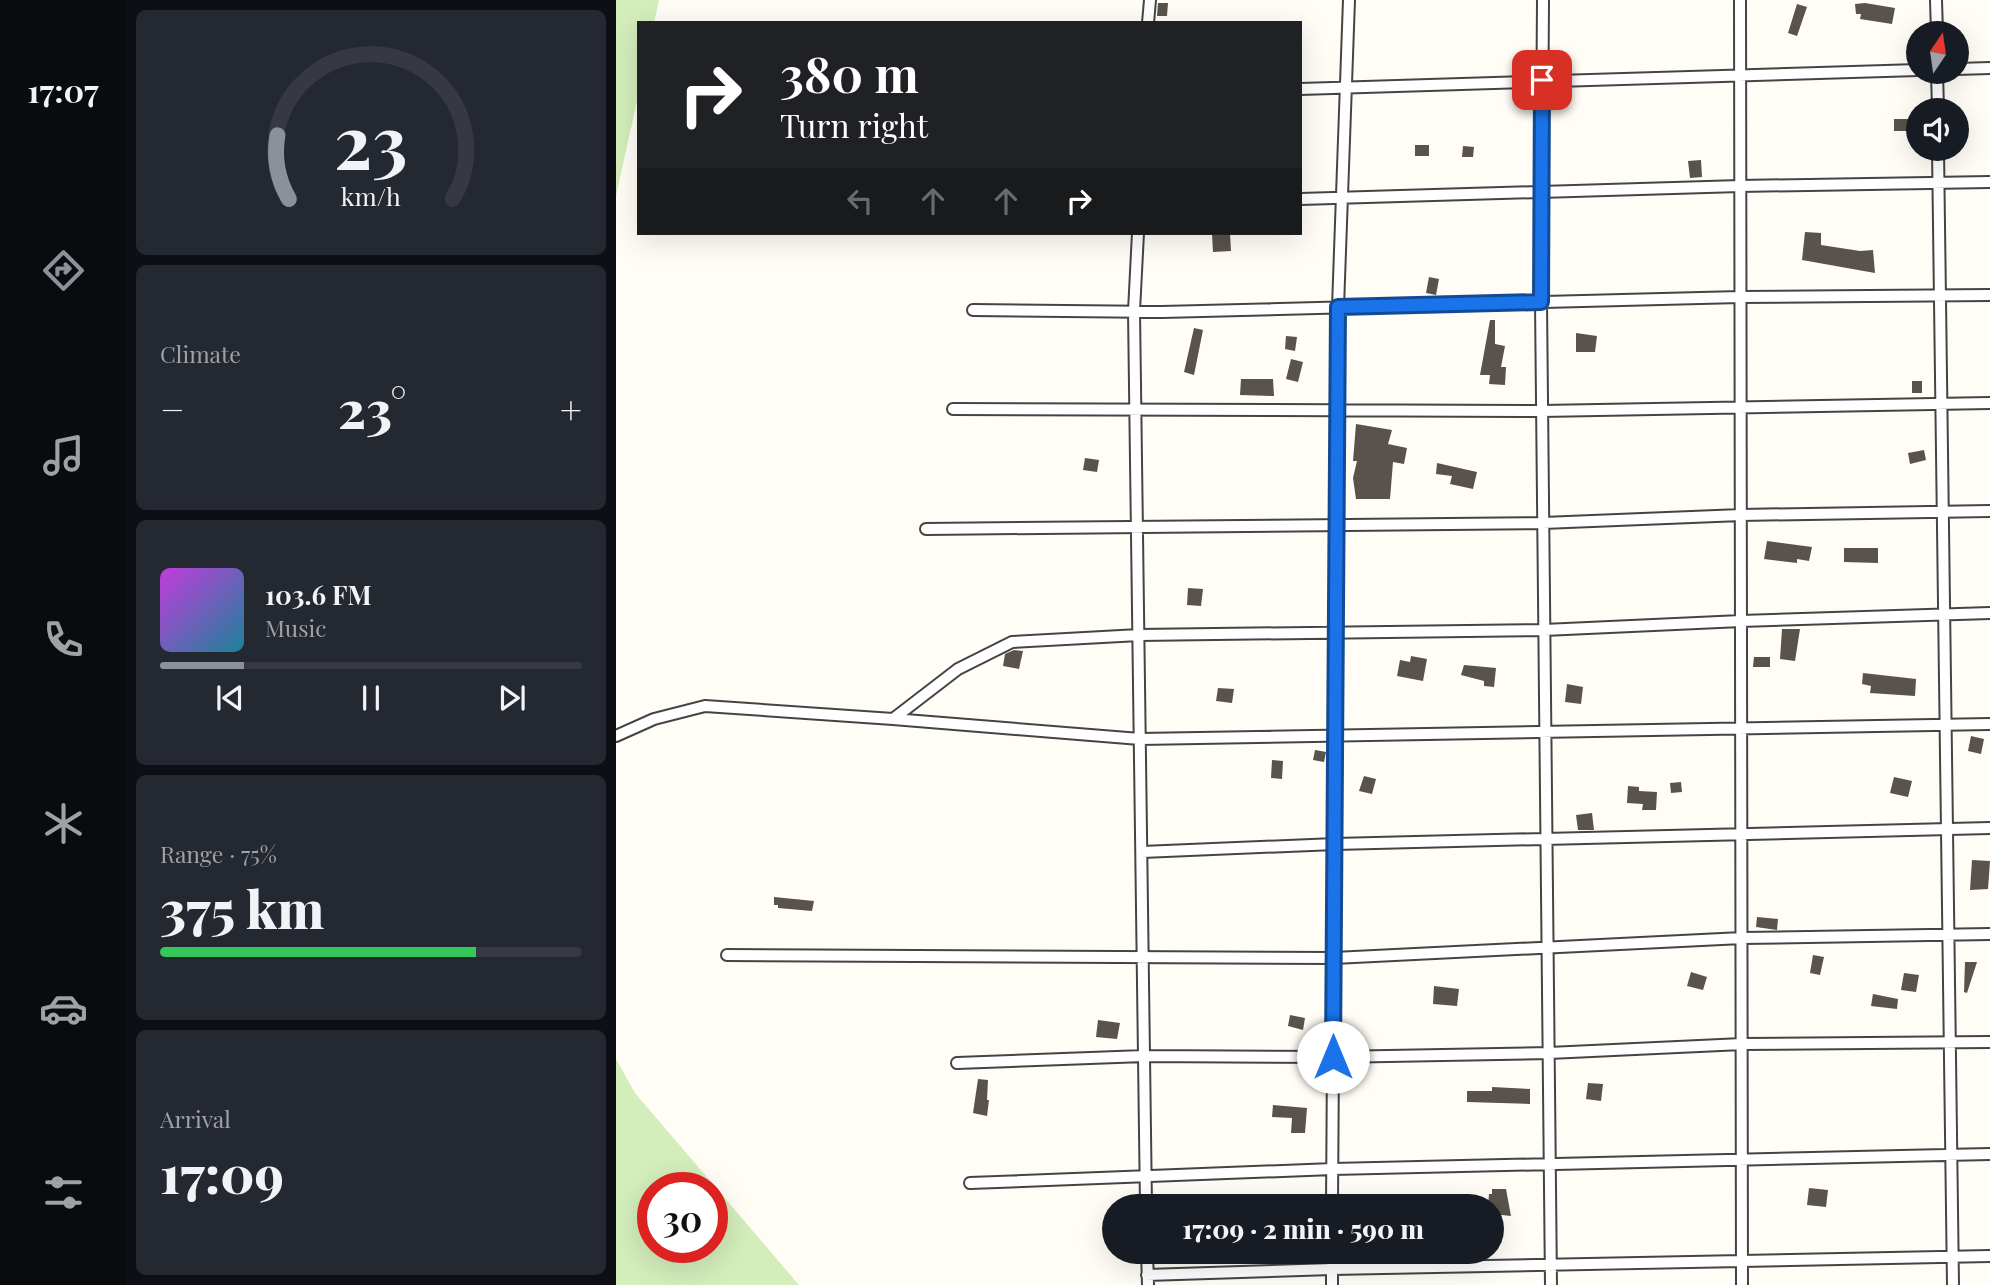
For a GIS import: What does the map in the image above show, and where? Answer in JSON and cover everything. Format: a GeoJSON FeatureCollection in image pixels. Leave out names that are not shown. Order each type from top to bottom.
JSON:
{"type":"FeatureCollection","features":[{"type":"Feature","properties":{"kind":"street"},"geometry":{"type":"LineString","coordinates":[[1149,21],[1150,0]]}},
{"type":"Feature","properties":{"kind":"street"},"geometry":{"type":"LineString","coordinates":[[1332,1194],[1338,307],[1349,0]]}},
{"type":"Feature","properties":{"kind":"street"},"geometry":{"type":"LineString","coordinates":[[1543,0],[1541,302],[1551,1285]]}},
{"type":"Feature","properties":{"kind":"street"},"geometry":{"type":"LineString","coordinates":[[1740,0],[1742,1285]]}},
{"type":"Feature","properties":{"kind":"street"},"geometry":{"type":"LineString","coordinates":[[1936,0],[1937,21]]}},
{"type":"Feature","properties":{"kind":"street"},"geometry":{"type":"LineString","coordinates":[[1969,69],[1990,68]]}},
{"type":"Feature","properties":{"kind":"street"},"geometry":{"type":"LineString","coordinates":[[1302,89],[1906,69]]}},
{"type":"Feature","properties":{"kind":"street"},"geometry":{"type":"LineString","coordinates":[[1938,161],[1952,1285]]}},
{"type":"Feature","properties":{"kind":"street"},"geometry":{"type":"LineString","coordinates":[[1302,199],[1740,186],[1990,182]]}},
{"type":"Feature","properties":{"kind":"street"},"geometry":{"type":"LineString","coordinates":[[1138,235],[1134,311],[1146,1194]]}},
{"type":"Feature","properties":{"kind":"street"},"geometry":{"type":"LineString","coordinates":[[973,310],[1134,311],[1740,297],[1990,295]]}},
{"type":"Feature","properties":{"kind":"street"},"geometry":{"type":"LineString","coordinates":[[953,409],[1542,411],[1990,403]]}},
{"type":"Feature","properties":{"kind":"street"},"geometry":{"type":"LineString","coordinates":[[926,529],[1543,523],[1741,515],[1990,511]]}},
{"type":"Feature","properties":{"kind":"street"},"geometry":{"type":"LineString","coordinates":[[893,719],[958,669],[1012,642],[1139,635],[1544,630],[1990,613]]}},
{"type":"Feature","properties":{"kind":"street"},"geometry":{"type":"LineString","coordinates":[[616,736],[654,719],[705,706],[1140,739],[1990,724]]}},
{"type":"Feature","properties":{"kind":"street"},"geometry":{"type":"LineString","coordinates":[[1142,852],[1335,844],[1546,841],[1990,828]]}},
{"type":"Feature","properties":{"kind":"street"},"geometry":{"type":"LineString","coordinates":[[727,955],[1334,958],[1742,938],[1990,934]]}},
{"type":"Feature","properties":{"kind":"street"},"geometry":{"type":"LineString","coordinates":[[957,1063],[1144,1056],[1333,1057],[1549,1053],[1742,1044],[1990,1042]]}},
{"type":"Feature","properties":{"kind":"street"},"geometry":{"type":"LineString","coordinates":[[970,1183],[1333,1169],[1990,1154]]}},
{"type":"Feature","properties":{"kind":"street"},"geometry":{"type":"LineString","coordinates":[[1148,1280],[1332,1269],[1990,1256]]}},
{"type":"Feature","properties":{"kind":"street"},"geometry":{"type":"LineString","coordinates":[[1332,1264],[1332,1285]]}},
{"type":"Feature","properties":{"kind":"green space"},"geometry":{"type":"Polygon","coordinates":[[[616,0],[659,0],[654,21],[637,21],[637,101],[616,196],[616,0]]]}},
{"type":"Feature","properties":{"kind":"green space"},"geometry":{"type":"Polygon","coordinates":[[[616,1059],[635,1093],[702,1172],[637,1172],[637,1263],[728,1263],[728,1202],[799,1285],[616,1285],[616,1059]]]}},
{"type":"Feature","properties":{"kind":"building"},"geometry":{"type":"Polygon","coordinates":[[[1158,3],[1168,3],[1167,16],[1157,16],[1158,3]]]}},
{"type":"Feature","properties":{"kind":"building"},"geometry":{"type":"Polygon","coordinates":[[[1797,4],[1807,7],[1797,36],[1788,33],[1797,4]]]}},
{"type":"Feature","properties":{"kind":"building"},"geometry":{"type":"Polygon","coordinates":[[[1855,4],[1895,8],[1892,24],[1860,19],[1861,14],[1856,14],[1855,4]]]}},
{"type":"Feature","properties":{"kind":"building"},"geometry":{"type":"Polygon","coordinates":[[[1894,119],[1906,119],[1906,131],[1894,131],[1894,119]]]}},
{"type":"Feature","properties":{"kind":"building"},"geometry":{"type":"Polygon","coordinates":[[[1415,145],[1429,145],[1429,156],[1415,156],[1415,145]]]}},
{"type":"Feature","properties":{"kind":"building"},"geometry":{"type":"Polygon","coordinates":[[[1463,146],[1474,147],[1473,157],[1462,157],[1463,146]]]}},
{"type":"Feature","properties":{"kind":"building"},"geometry":{"type":"Polygon","coordinates":[[[1701,160],[1702,177],[1690,178],[1688,161],[1701,160]]]}},
{"type":"Feature","properties":{"kind":"building"},"geometry":{"type":"Polygon","coordinates":[[[1805,232],[1821,233],[1821,245],[1860,251],[1873,250],[1875,273],[1802,260],[1805,232]]]}},
{"type":"Feature","properties":{"kind":"building"},"geometry":{"type":"Polygon","coordinates":[[[1212,235],[1230,235],[1231,251],[1213,252],[1212,235]]]}},
{"type":"Feature","properties":{"kind":"building"},"geometry":{"type":"Polygon","coordinates":[[[1429,277],[1439,279],[1436,295],[1426,293],[1429,277]]]}},
{"type":"Feature","properties":{"kind":"building"},"geometry":{"type":"Polygon","coordinates":[[[1490,320],[1495,320],[1495,344],[1505,346],[1501,367],[1506,367],[1505,385],[1489,384],[1490,375],[1480,375],[1490,320]]]}},
{"type":"Feature","properties":{"kind":"building"},"geometry":{"type":"Polygon","coordinates":[[[1194,328],[1203,330],[1194,375],[1184,372],[1194,328]]]}},
{"type":"Feature","properties":{"kind":"building"},"geometry":{"type":"Polygon","coordinates":[[[1576,333],[1597,336],[1595,352],[1576,352],[1576,333]]]}},
{"type":"Feature","properties":{"kind":"building"},"geometry":{"type":"Polygon","coordinates":[[[1286,336],[1297,337],[1295,351],[1285,349],[1286,336]]]}},
{"type":"Feature","properties":{"kind":"building"},"geometry":{"type":"Polygon","coordinates":[[[1291,359],[1303,362],[1298,382],[1286,379],[1291,359]]]}},
{"type":"Feature","properties":{"kind":"building"},"geometry":{"type":"Polygon","coordinates":[[[1241,379],[1273,379],[1274,396],[1240,395],[1241,379]]]}},
{"type":"Feature","properties":{"kind":"building"},"geometry":{"type":"Polygon","coordinates":[[[1912,381],[1922,381],[1922,393],[1912,393],[1912,381]]]}},
{"type":"Feature","properties":{"kind":"building"},"geometry":{"type":"Polygon","coordinates":[[[1356,424],[1392,430],[1388,444],[1407,448],[1404,464],[1393,462],[1390,499],[1356,499],[1353,478],[1357,461],[1353,461],[1356,424]]]}},
{"type":"Feature","properties":{"kind":"building"},"geometry":{"type":"Polygon","coordinates":[[[1924,450],[1926,460],[1910,464],[1908,453],[1924,450]]]}},
{"type":"Feature","properties":{"kind":"building"},"geometry":{"type":"Polygon","coordinates":[[[1085,458],[1099,460],[1097,472],[1083,470],[1085,458]]]}},
{"type":"Feature","properties":{"kind":"building"},"geometry":{"type":"Polygon","coordinates":[[[1437,463],[1477,472],[1473,489],[1450,484],[1452,476],[1436,474],[1437,463]]]}},
{"type":"Feature","properties":{"kind":"building"},"geometry":{"type":"Polygon","coordinates":[[[1767,541],[1812,547],[1809,561],[1797,559],[1797,563],[1764,559],[1767,541]]]}},
{"type":"Feature","properties":{"kind":"building"},"geometry":{"type":"Polygon","coordinates":[[[1844,548],[1878,548],[1878,563],[1844,562],[1844,548]]]}},
{"type":"Feature","properties":{"kind":"building"},"geometry":{"type":"Polygon","coordinates":[[[1188,588],[1203,589],[1201,606],[1187,605],[1188,588]]]}},
{"type":"Feature","properties":{"kind":"building"},"geometry":{"type":"Polygon","coordinates":[[[1782,629],[1800,629],[1795,661],[1780,659],[1782,629]]]}},
{"type":"Feature","properties":{"kind":"building"},"geometry":{"type":"Polygon","coordinates":[[[1014,650],[1023,651],[1019,669],[1003,666],[1005,654],[1014,650]]]}},
{"type":"Feature","properties":{"kind":"building"},"geometry":{"type":"Polygon","coordinates":[[[1411,656],[1427,659],[1423,681],[1397,676],[1400,660],[1410,662],[1411,656]]]}},
{"type":"Feature","properties":{"kind":"building"},"geometry":{"type":"Polygon","coordinates":[[[1754,657],[1770,657],[1770,667],[1753,667],[1754,657]]]}},
{"type":"Feature","properties":{"kind":"building"},"geometry":{"type":"Polygon","coordinates":[[[1464,665],[1496,668],[1494,687],[1484,686],[1484,681],[1461,675],[1464,665]]]}},
{"type":"Feature","properties":{"kind":"building"},"geometry":{"type":"Polygon","coordinates":[[[1863,673],[1916,679],[1915,696],[1870,693],[1871,686],[1862,684],[1863,673]]]}},
{"type":"Feature","properties":{"kind":"building"},"geometry":{"type":"Polygon","coordinates":[[[1567,684],[1583,687],[1581,704],[1565,702],[1567,684]]]}},
{"type":"Feature","properties":{"kind":"building"},"geometry":{"type":"Polygon","coordinates":[[[1218,688],[1234,689],[1232,703],[1216,701],[1218,688]]]}},
{"type":"Feature","properties":{"kind":"building"},"geometry":{"type":"Polygon","coordinates":[[[1971,736],[1984,739],[1981,754],[1968,751],[1971,736]]]}},
{"type":"Feature","properties":{"kind":"building"},"geometry":{"type":"Polygon","coordinates":[[[1315,750],[1326,752],[1324,762],[1313,760],[1315,750]]]}},
{"type":"Feature","properties":{"kind":"building"},"geometry":{"type":"Polygon","coordinates":[[[1272,760],[1283,761],[1282,779],[1271,778],[1272,760]]]}},
{"type":"Feature","properties":{"kind":"building"},"geometry":{"type":"Polygon","coordinates":[[[1364,776],[1376,779],[1372,794],[1359,791],[1364,776]]]}},
{"type":"Feature","properties":{"kind":"building"},"geometry":{"type":"Polygon","coordinates":[[[1894,777],[1912,781],[1908,797],[1890,793],[1894,777]]]}},
{"type":"Feature","properties":{"kind":"building"},"geometry":{"type":"Polygon","coordinates":[[[1681,782],[1682,792],[1671,793],[1670,783],[1681,782]]]}},
{"type":"Feature","properties":{"kind":"building"},"geometry":{"type":"Polygon","coordinates":[[[1628,786],[1639,787],[1639,791],[1657,792],[1656,810],[1642,810],[1643,804],[1627,803],[1628,786]]]}},
{"type":"Feature","properties":{"kind":"building"},"geometry":{"type":"Polygon","coordinates":[[[1592,813],[1594,830],[1578,830],[1576,815],[1592,813]]]}},
{"type":"Feature","properties":{"kind":"building"},"geometry":{"type":"Polygon","coordinates":[[[1972,860],[1990,861],[1988,889],[1970,890],[1972,860]]]}},
{"type":"Feature","properties":{"kind":"building"},"geometry":{"type":"Polygon","coordinates":[[[774,897],[814,901],[812,911],[778,908],[778,905],[774,905],[774,897]]]}},
{"type":"Feature","properties":{"kind":"building"},"geometry":{"type":"Polygon","coordinates":[[[1757,917],[1778,919],[1777,930],[1756,927],[1757,917]]]}},
{"type":"Feature","properties":{"kind":"building"},"geometry":{"type":"Polygon","coordinates":[[[1813,955],[1824,957],[1820,975],[1810,973],[1813,955]]]}},
{"type":"Feature","properties":{"kind":"building"},"geometry":{"type":"Polygon","coordinates":[[[1965,962],[1977,962],[1967,993],[1964,992],[1965,962]]]}},
{"type":"Feature","properties":{"kind":"building"},"geometry":{"type":"Polygon","coordinates":[[[1691,972],[1707,977],[1703,990],[1687,986],[1691,972]]]}},
{"type":"Feature","properties":{"kind":"building"},"geometry":{"type":"Polygon","coordinates":[[[1904,973],[1919,975],[1916,992],[1901,990],[1904,973]]]}},
{"type":"Feature","properties":{"kind":"building"},"geometry":{"type":"Polygon","coordinates":[[[1434,986],[1459,989],[1457,1006],[1433,1004],[1434,986]]]}},
{"type":"Feature","properties":{"kind":"building"},"geometry":{"type":"Polygon","coordinates":[[[1873,994],[1898,999],[1897,1009],[1871,1006],[1873,994]]]}},
{"type":"Feature","properties":{"kind":"building"},"geometry":{"type":"Polygon","coordinates":[[[1290,1015],[1305,1018],[1303,1030],[1288,1026],[1290,1015]]]}},
{"type":"Feature","properties":{"kind":"building"},"geometry":{"type":"Polygon","coordinates":[[[1098,1020],[1120,1023],[1117,1039],[1096,1037],[1098,1020]]]}},
{"type":"Feature","properties":{"kind":"building"},"geometry":{"type":"Polygon","coordinates":[[[978,1079],[988,1080],[987,1116],[973,1113],[978,1079]]]}},
{"type":"Feature","properties":{"kind":"building"},"geometry":{"type":"Polygon","coordinates":[[[1588,1083],[1603,1084],[1601,1101],[1586,1099],[1588,1083]]]}},
{"type":"Feature","properties":{"kind":"building"},"geometry":{"type":"Polygon","coordinates":[[[1492,1087],[1530,1089],[1530,1104],[1467,1102],[1467,1091],[1492,1091],[1492,1087]]]}},
{"type":"Feature","properties":{"kind":"building"},"geometry":{"type":"Polygon","coordinates":[[[1273,1105],[1307,1108],[1305,1133],[1291,1133],[1292,1118],[1272,1117],[1273,1105]]]}},
{"type":"Feature","properties":{"kind":"building"},"geometry":{"type":"Polygon","coordinates":[[[1809,1188],[1828,1190],[1826,1207],[1807,1205],[1809,1188]]]}},
{"type":"Feature","properties":{"kind":"building"},"geometry":{"type":"Polygon","coordinates":[[[1492,1189],[1506,1189],[1511,1216],[1504,1215],[1504,1194],[1492,1194],[1492,1189]]]}},
{"type":"Feature","properties":{"kind":"route"},"geometry":{"type":"LineString","coordinates":[[1333,1057],[1338,307],[1541,302],[1542,80]]}}]}
